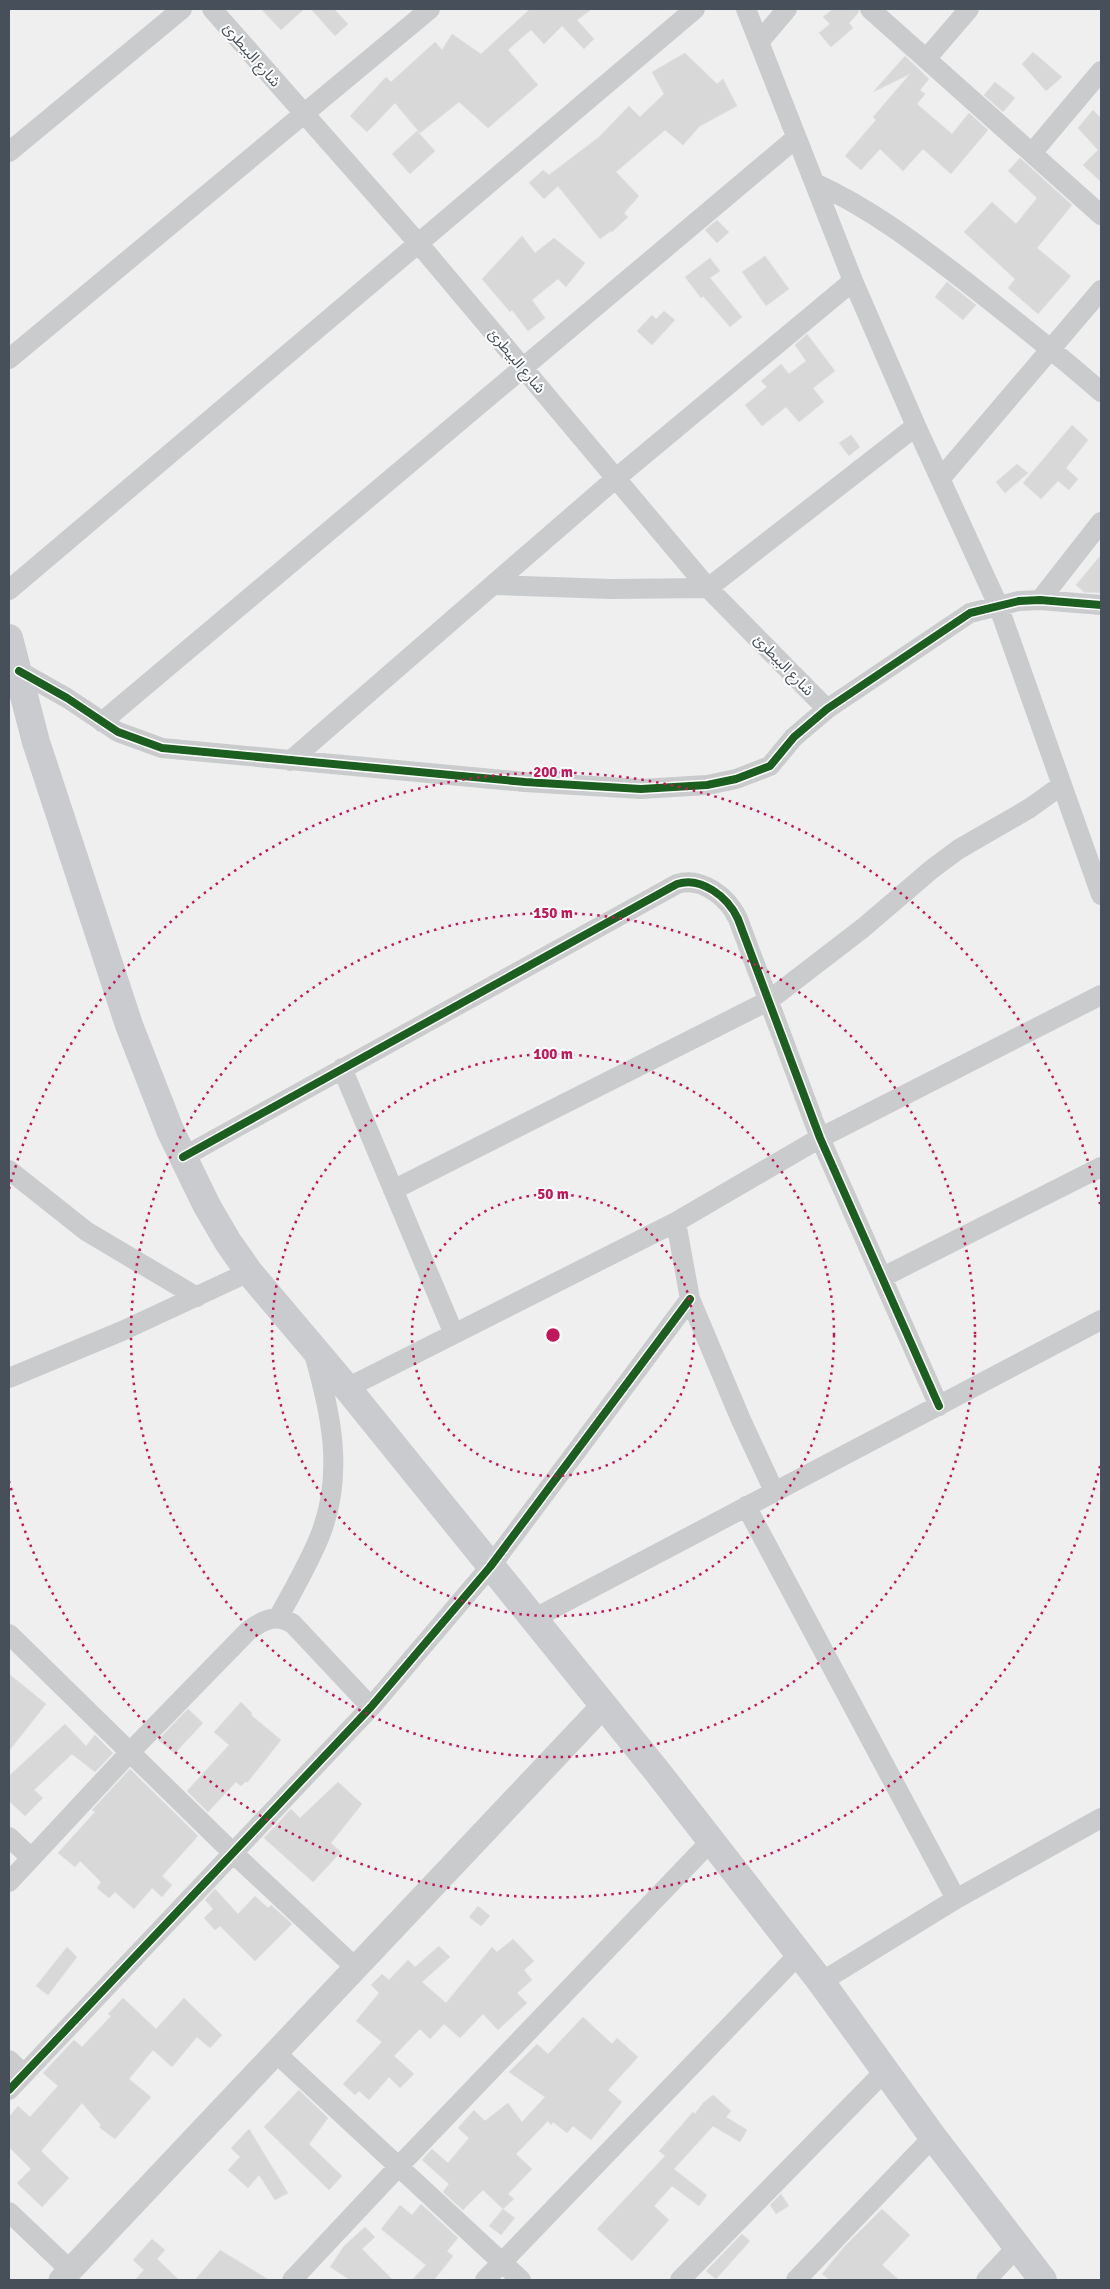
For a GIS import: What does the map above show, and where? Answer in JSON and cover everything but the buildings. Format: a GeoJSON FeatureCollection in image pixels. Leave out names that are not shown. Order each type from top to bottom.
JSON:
{"type":"FeatureCollection","features":[{"type":"Feature","properties":{"kind":"main road"},"geometry":{"type":"LineString","coordinates":[[9,638],[44,767],[129,1024],[163,1113],[183,1157],[220,1228],[249,1272],[347,1388],[533,1618],[821,1982],[933,2137],[1043,2280]]}},
{"type":"Feature","properties":{"kind":"street"},"geometry":{"type":"LineString","coordinates":[[9,152],[182,9]]}},
{"type":"Feature","properties":{"kind":"street","name":"شارع البيطرئ"},"geometry":{"type":"LineString","coordinates":[[212,9],[419,244],[708,588],[827,709]]}},
{"type":"Feature","properties":{"kind":"street"},"geometry":{"type":"LineString","coordinates":[[9,360],[430,9]]}},
{"type":"Feature","properties":{"kind":"street"},"geometry":{"type":"LineString","coordinates":[[9,590],[695,9]]}},
{"type":"Feature","properties":{"kind":"street"},"geometry":{"type":"LineString","coordinates":[[746,9],[853,281],[916,426],[998,605],[1101,895]]}},
{"type":"Feature","properties":{"kind":"street"},"geometry":{"type":"LineString","coordinates":[[759,42],[787,9]]}},
{"type":"Feature","properties":{"kind":"street"},"geometry":{"type":"LineString","coordinates":[[870,9],[1101,215]]}},
{"type":"Feature","properties":{"kind":"street"},"geometry":{"type":"LineString","coordinates":[[926,59],[969,9]]}},
{"type":"Feature","properties":{"kind":"street"},"geometry":{"type":"LineString","coordinates":[[1032,153],[1101,71]]}},
{"type":"Feature","properties":{"kind":"street"},"geometry":{"type":"LineString","coordinates":[[102,722],[796,138]]}},
{"type":"Feature","properties":{"kind":"street"},"geometry":{"type":"LineString","coordinates":[[815,183],[840,195],[897,230],[1053,349],[1101,392]]}},
{"type":"Feature","properties":{"kind":"street"},"geometry":{"type":"LineString","coordinates":[[290,761],[615,479],[853,281]]}},
{"type":"Feature","properties":{"kind":"street"},"geometry":{"type":"LineString","coordinates":[[941,478],[1053,349],[1101,290]]}},
{"type":"Feature","properties":{"kind":"street"},"geometry":{"type":"LineString","coordinates":[[494,585],[611,589],[708,588],[916,426]]}},
{"type":"Feature","properties":{"kind":"street"},"geometry":{"type":"LineString","coordinates":[[1040,600],[1101,522]]}},
{"type":"Feature","properties":{"kind":"street"},"geometry":{"type":"LineString","coordinates":[[19,671],[131,738],[162,748],[525,782],[641,789],[707,785],[736,779],[768,767],[794,737],[827,709],[970,613],[998,605],[1040,600],[1101,605]]}},
{"type":"Feature","properties":{"kind":"street"},"geometry":{"type":"LineString","coordinates":[[393,1190],[768,1001],[863,928],[932,869],[959,849],[1030,808],[1062,785]]}},
{"type":"Feature","properties":{"kind":"street"},"geometry":{"type":"LineString","coordinates":[[183,1157],[342,1068],[686,882],[701,884],[725,900],[735,912],[820,1138],[939,1406]]}},
{"type":"Feature","properties":{"kind":"street"},"geometry":{"type":"LineString","coordinates":[[347,1388],[676,1222],[820,1138],[1101,995]]}},
{"type":"Feature","properties":{"kind":"street"},"geometry":{"type":"LineString","coordinates":[[342,1068],[454,1334]]}},
{"type":"Feature","properties":{"kind":"street"},"geometry":{"type":"LineString","coordinates":[[883,1277],[1101,1167]]}},
{"type":"Feature","properties":{"kind":"street"},"geometry":{"type":"LineString","coordinates":[[9,1170],[86,1231],[197,1297]]}},
{"type":"Feature","properties":{"kind":"street"},"geometry":{"type":"LineString","coordinates":[[676,1222],[690,1300],[737,1411],[774,1491]]}},
{"type":"Feature","properties":{"kind":"street"},"geometry":{"type":"LineString","coordinates":[[9,1378],[197,1297],[249,1272]]}},
{"type":"Feature","properties":{"kind":"street"},"geometry":{"type":"LineString","coordinates":[[9,2090],[371,1707],[490,1567],[690,1300]]}},
{"type":"Feature","properties":{"kind":"street"},"geometry":{"type":"LineString","coordinates":[[533,1618],[1101,1320]]}},
{"type":"Feature","properties":{"kind":"street"},"geometry":{"type":"LineString","coordinates":[[278,1618],[321,1533],[332,1495],[334,1477],[332,1421],[312,1347]]}},
{"type":"Feature","properties":{"kind":"street"},"geometry":{"type":"LineString","coordinates":[[746,1506],[956,1899]]}},
{"type":"Feature","properties":{"kind":"street"},"geometry":{"type":"LineString","coordinates":[[9,1882],[131,1751],[248,1631],[269,1618],[287,1620],[297,1627],[371,1707]]}},
{"type":"Feature","properties":{"kind":"street"},"geometry":{"type":"LineString","coordinates":[[9,1634],[131,1751],[233,1853],[356,1969]]}},
{"type":"Feature","properties":{"kind":"street"},"geometry":{"type":"LineString","coordinates":[[9,2212],[65,2275],[277,2054],[603,1706]]}},
{"type":"Feature","properties":{"kind":"street"},"geometry":{"type":"LineString","coordinates":[[821,1982],[956,1899],[1101,1818]]}},
{"type":"Feature","properties":{"kind":"street"},"geometry":{"type":"LineString","coordinates":[[9,1837],[32,1858]]}},
{"type":"Feature","properties":{"kind":"street"},"geometry":{"type":"LineString","coordinates":[[292,2280],[711,1842]]}},
{"type":"Feature","properties":{"kind":"street"},"geometry":{"type":"LineString","coordinates":[[485,2280],[799,1954]]}},
{"type":"Feature","properties":{"kind":"street"},"geometry":{"type":"LineString","coordinates":[[277,2054],[521,2280]]}},
{"type":"Feature","properties":{"kind":"street"},"geometry":{"type":"LineString","coordinates":[[9,2060],[24,2074]]}},
{"type":"Feature","properties":{"kind":"street"},"geometry":{"type":"LineString","coordinates":[[680,2280],[885,2071]]}},
{"type":"Feature","properties":{"kind":"street"},"geometry":{"type":"LineString","coordinates":[[796,2280],[933,2137]]}},
{"type":"Feature","properties":{"kind":"street"},"geometry":{"type":"LineString","coordinates":[[986,2280],[1017,2247]]}},
{"type":"Feature","properties":{"kind":"cycle path"},"geometry":{"type":"LineString","coordinates":[[19,671],[67,698],[118,732],[162,748],[525,782],[641,789],[707,785],[736,779],[770,766],[794,737],[827,709],[970,613],[1019,601],[1040,600],[1101,605]]}},
{"type":"Feature","properties":{"kind":"cycle path"},"geometry":{"type":"LineString","coordinates":[[183,1157],[677,884],[695,883],[713,890],[721,896],[738,919],[820,1138],[939,1406]]}},
{"type":"Feature","properties":{"kind":"cycle path"},"geometry":{"type":"LineString","coordinates":[[9,2090],[371,1707],[490,1567],[690,1299]]}}]}
